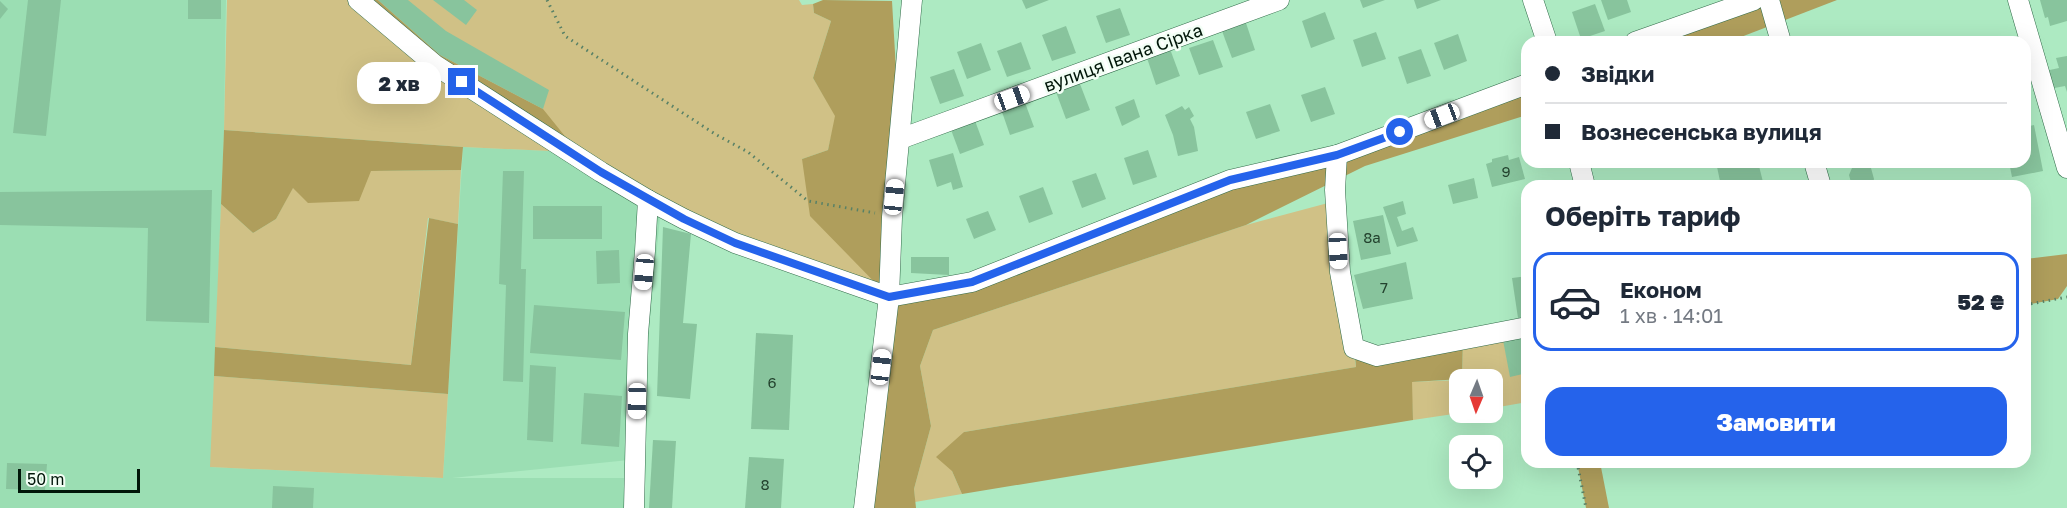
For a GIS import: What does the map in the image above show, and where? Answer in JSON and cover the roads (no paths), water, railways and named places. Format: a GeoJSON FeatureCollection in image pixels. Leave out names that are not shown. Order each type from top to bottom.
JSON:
{"type":"FeatureCollection","features":[{"type":"Feature","properties":{"kind":"street"},"geometry":{"type":"LineString","coordinates":[[358,0],[435,64],[648,200],[735,243],[889,297],[972,282],[1230,180],[1337,155],[1521,86]]}},
{"type":"Feature","properties":{"kind":"street"},"geometry":{"type":"LineString","coordinates":[[864,508],[889,297],[892,216],[912,0]]}},
{"type":"Feature","properties":{"kind":"street","name":"вулиця Івана Сірка"},"geometry":{"type":"LineString","coordinates":[[900,139],[1279,0]]}},
{"type":"Feature","properties":{"kind":"street"},"geometry":{"type":"LineString","coordinates":[[1533,0],[1545,36]]}},
{"type":"Feature","properties":{"kind":"street"},"geometry":{"type":"LineString","coordinates":[[1652,36],[1754,0]]}},
{"type":"Feature","properties":{"kind":"street"},"geometry":{"type":"LineString","coordinates":[[1768,0],[1779,36]]}},
{"type":"Feature","properties":{"kind":"street"},"geometry":{"type":"LineString","coordinates":[[2019,0],[2029,36]]}},
{"type":"Feature","properties":{"kind":"street"},"geometry":{"type":"LineString","coordinates":[[2031,42],[2067,168]]}},
{"type":"Feature","properties":{"kind":"street"},"geometry":{"type":"LineString","coordinates":[[1337,155],[1335,190],[1340,272],[1354,348],[1377,356],[1521,328]]}},
{"type":"Feature","properties":{"kind":"street"},"geometry":{"type":"LineString","coordinates":[[634,508],[638,334],[648,200]]}}]}
